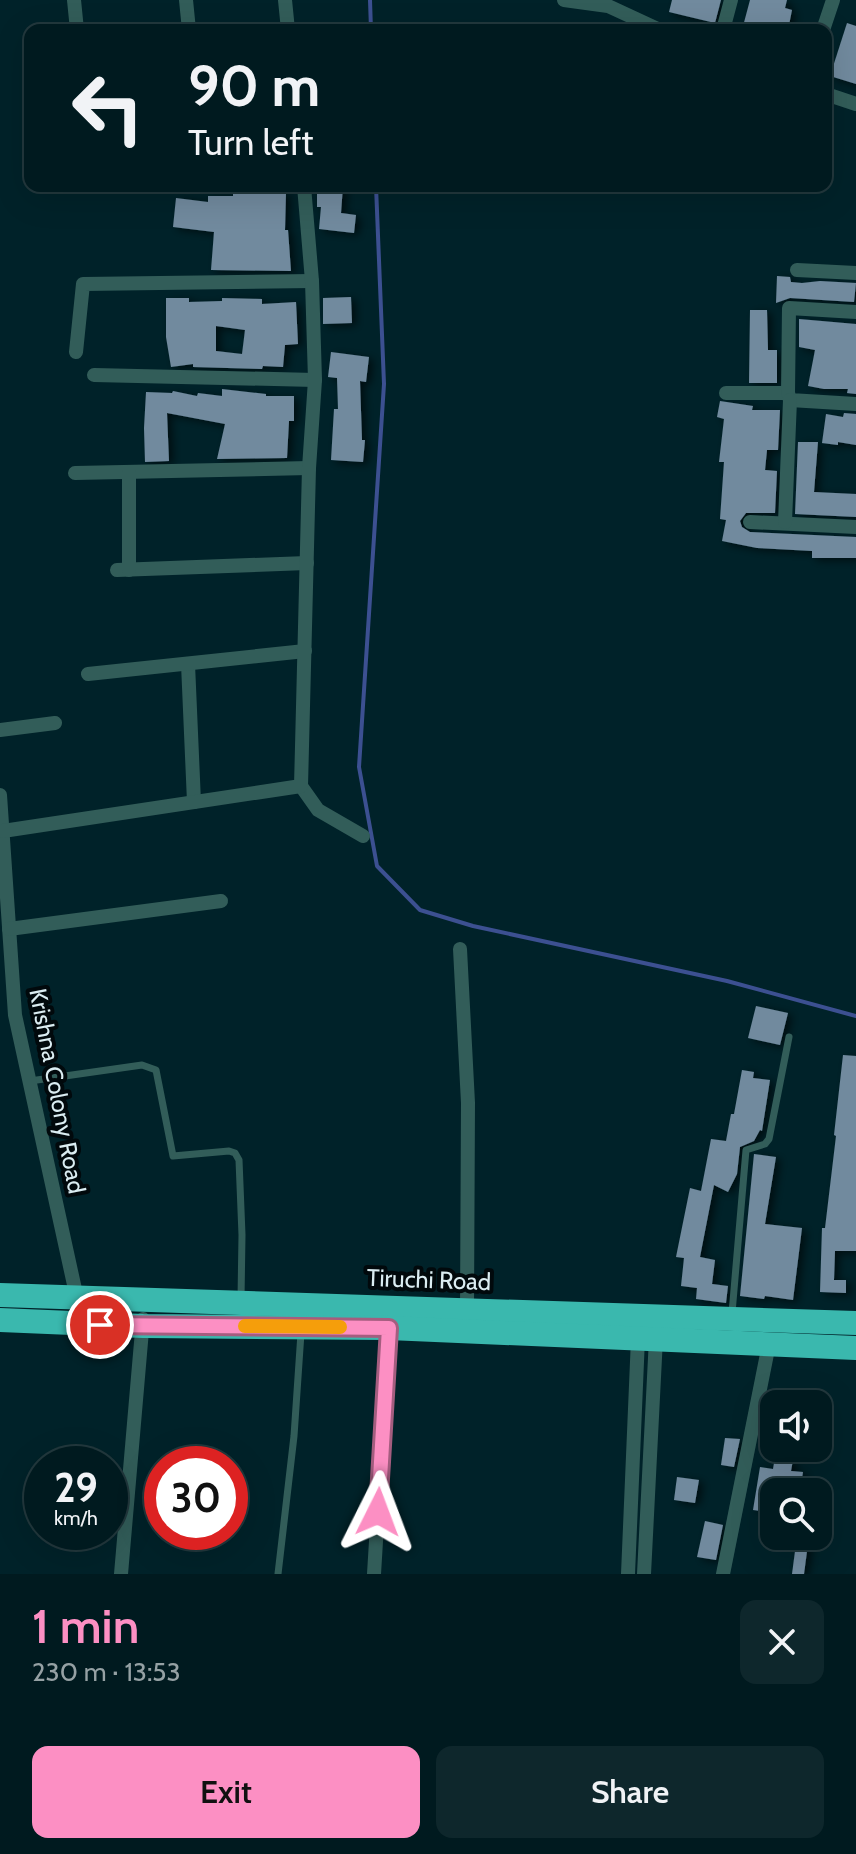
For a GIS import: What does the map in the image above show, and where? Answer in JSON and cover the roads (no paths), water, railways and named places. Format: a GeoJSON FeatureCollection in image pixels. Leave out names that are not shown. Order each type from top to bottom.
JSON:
{"type":"FeatureCollection","features":[{"type":"Feature","properties":{"kind":"highway","name":"Tiruchi Road"},"geometry":{"type":"LineString","coordinates":[[0,1295],[856,1323]]}},
{"type":"Feature","properties":{"kind":"highway"},"geometry":{"type":"LineString","coordinates":[[0,1320],[143,1326],[389,1328],[856,1348]]}},
{"type":"Feature","properties":{"kind":"street"},"geometry":{"type":"LineString","coordinates":[[74,0],[76,24]]}},
{"type":"Feature","properties":{"kind":"street"},"geometry":{"type":"LineString","coordinates":[[186,0],[188,24]]}},
{"type":"Feature","properties":{"kind":"street"},"geometry":{"type":"LineString","coordinates":[[285,0],[287,24]]}},
{"type":"Feature","properties":{"kind":"street"},"geometry":{"type":"LineString","coordinates":[[564,0],[628,7],[652,24]]}},
{"type":"Feature","properties":{"kind":"street"},"geometry":{"type":"LineString","coordinates":[[725,24],[731,0]]}},
{"type":"Feature","properties":{"kind":"street"},"geometry":{"type":"LineString","coordinates":[[825,24],[833,0]]}},
{"type":"Feature","properties":{"kind":"street"},"geometry":{"type":"LineString","coordinates":[[832,96],[856,104]]}},
{"type":"Feature","properties":{"kind":"street"},"geometry":{"type":"LineString","coordinates":[[305,192],[312,281],[315,380],[309,468],[301,786],[318,810],[363,836]]}},
{"type":"Feature","properties":{"kind":"street"},"geometry":{"type":"LineString","coordinates":[[797,270],[856,273]]}},
{"type":"Feature","properties":{"kind":"street"},"geometry":{"type":"LineString","coordinates":[[76,352],[83,284],[312,281]]}},
{"type":"Feature","properties":{"kind":"street"},"geometry":{"type":"LineString","coordinates":[[785,522],[789,308],[856,312]]}},
{"type":"Feature","properties":{"kind":"street"},"geometry":{"type":"LineString","coordinates":[[94,375],[315,380]]}},
{"type":"Feature","properties":{"kind":"street"},"geometry":{"type":"LineString","coordinates":[[726,393],[856,404]]}},
{"type":"Feature","properties":{"kind":"street"},"geometry":{"type":"LineString","coordinates":[[75,473],[309,468]]}},
{"type":"Feature","properties":{"kind":"street"},"geometry":{"type":"LineString","coordinates":[[129,472],[123,570],[307,563]]}},
{"type":"Feature","properties":{"kind":"street"},"geometry":{"type":"LineString","coordinates":[[750,522],[856,527]]}},
{"type":"Feature","properties":{"kind":"street"},"geometry":{"type":"LineString","coordinates":[[88,674],[305,651]]}},
{"type":"Feature","properties":{"kind":"street"},"geometry":{"type":"LineString","coordinates":[[188,664],[194,802]]}},
{"type":"Feature","properties":{"kind":"street"},"geometry":{"type":"LineString","coordinates":[[0,730],[55,723]]}},
{"type":"Feature","properties":{"kind":"street"},"geometry":{"type":"LineString","coordinates":[[3,831],[301,786]]}},
{"type":"Feature","properties":{"kind":"street","name":"Krishna Colony Road"},"geometry":{"type":"LineString","coordinates":[[0,795],[15,1015],[78,1298],[78,1324]]}},
{"type":"Feature","properties":{"kind":"street"},"geometry":{"type":"LineString","coordinates":[[9,929],[221,901]]}},
{"type":"Feature","properties":{"kind":"street"},"geometry":{"type":"LineString","coordinates":[[460,949],[468,1103],[467,1309]]}},
{"type":"Feature","properties":{"kind":"street"},"geometry":{"type":"LineString","coordinates":[[121,1574],[143,1299]]}},
{"type":"Feature","properties":{"kind":"street"},"geometry":{"type":"LineString","coordinates":[[374,1574],[389,1328]]}},
{"type":"Feature","properties":{"kind":"street"},"geometry":{"type":"LineString","coordinates":[[628,1574],[647,1338]]}},
{"type":"Feature","properties":{"kind":"street"},"geometry":{"type":"LineString","coordinates":[[644,1574],[647,1338]]}},
{"type":"Feature","properties":{"kind":"street"},"geometry":{"type":"LineString","coordinates":[[723,1574],[769,1344]]}},
{"type":"Feature","properties":{"kind":"lane"},"geometry":{"type":"LineString","coordinates":[[732,1319],[746,1150],[765,1144],[769,1139],[789,1037]]}},
{"type":"Feature","properties":{"kind":"lane"},"geometry":{"type":"LineString","coordinates":[[30,1081],[142,1065],[156,1070],[173,1156],[229,1151],[235,1153],[239,1160],[241,1302]]}},
{"type":"Feature","properties":{"kind":"lane"},"geometry":{"type":"LineString","coordinates":[[278,1574],[294,1436],[301,1327]]}},
{"type":"Feature","properties":{"kind":"waterway"},"geometry":{"type":"LineString","coordinates":[[370,0],[371,24]]}},
{"type":"Feature","properties":{"kind":"waterway"},"geometry":{"type":"LineString","coordinates":[[376,192],[384,384],[359,767],[377,866],[420,910],[473,926],[727,981],[856,1016]]}}]}
